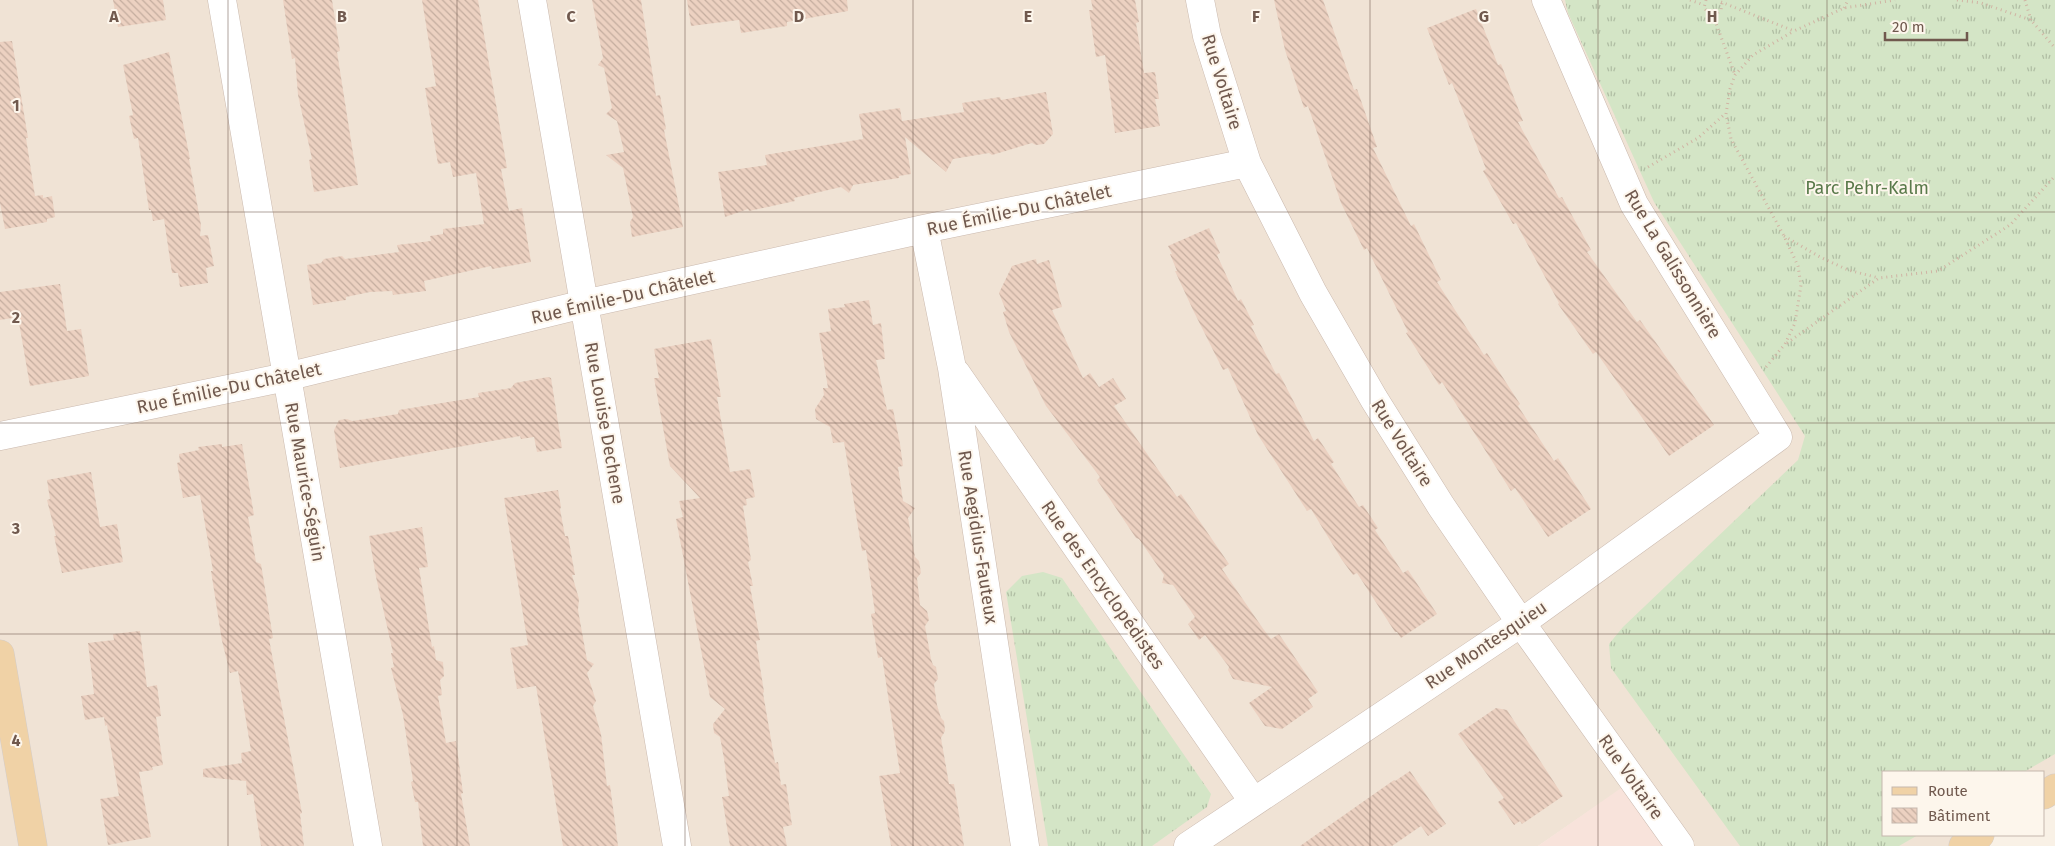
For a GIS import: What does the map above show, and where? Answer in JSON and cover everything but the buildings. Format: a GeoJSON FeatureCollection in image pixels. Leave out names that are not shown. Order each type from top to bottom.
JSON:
{"type":"FeatureCollection","features":[{"type":"Feature","properties":{"kind":"main road"},"geometry":{"type":"LineString","coordinates":[[0,654],[33,846]]}},
{"type":"Feature","properties":{"kind":"main road"},"geometry":{"type":"LineString","coordinates":[[1962,846],[1978,836]]}},
{"type":"Feature","properties":{"kind":"street","name":"Rue Maurice-Séguin"},"geometry":{"type":"LineString","coordinates":[[222,0],[368,846]]}},
{"type":"Feature","properties":{"kind":"street","name":"Rue Louise Dechene"},"geometry":{"type":"LineString","coordinates":[[532,0],[678,846]]}},
{"type":"Feature","properties":{"kind":"street","name":"Rue Voltaire"},"geometry":{"type":"LineString","coordinates":[[1200,0],[1207,36],[1247,163],[1313,293],[1374,399],[1441,506],[1521,623],[1680,846]]}},
{"type":"Feature","properties":{"kind":"street","name":"Rue La Galissonnière"},"geometry":{"type":"LineString","coordinates":[[1546,0],[1634,204],[1778,437]]}},
{"type":"Feature","properties":{"kind":"street","name":"Rue Émilie-Du Châtelet"},"geometry":{"type":"LineString","coordinates":[[0,436],[286,377],[584,304],[924,229],[1247,163]]}},
{"type":"Feature","properties":{"kind":"street","name":"Rue Aegidius-Fauteux"},"geometry":{"type":"LineString","coordinates":[[924,229],[952,368],[1025,846]]}},
{"type":"Feature","properties":{"kind":"street","name":"Rue des Encyclopédistes"},"geometry":{"type":"LineString","coordinates":[[952,368],[1253,801]]}},
{"type":"Feature","properties":{"kind":"street","name":"Rue Montesquieu"},"geometry":{"type":"LineString","coordinates":[[1188,846],[1521,623],[1778,437]]}},
{"type":"Feature","properties":{"kind":"path"},"geometry":{"type":"LineString","coordinates":[[1690,0],[1704,5]]}},
{"type":"Feature","properties":{"kind":"path"},"geometry":{"type":"LineString","coordinates":[[1706,0],[1705,10],[1713,15],[1735,75]]}},
{"type":"Feature","properties":{"kind":"path"},"geometry":{"type":"LineString","coordinates":[[1844,8],[1848,0]]}},
{"type":"Feature","properties":{"kind":"path"},"geometry":{"type":"LineString","coordinates":[[1749,390],[1784,344],[1795,324],[1801,285],[1798,266],[1784,236],[1731,139],[1726,114],[1730,88],[1735,75],[1753,55],[1794,31],[1844,8],[1895,0]]}},
{"type":"Feature","properties":{"kind":"path"},"geometry":{"type":"LineString","coordinates":[[1957,0],[1982,2],[2031,20]]}},
{"type":"Feature","properties":{"kind":"path"},"geometry":{"type":"LineString","coordinates":[[2025,0],[2031,20],[2055,48]]}},
{"type":"Feature","properties":{"kind":"path"},"geometry":{"type":"LineString","coordinates":[[1713,15],[1721,10],[1721,1],[1794,31]]}},
{"type":"Feature","properties":{"kind":"path"},"geometry":{"type":"LineString","coordinates":[[1624,181],[1698,138],[1726,114]]}},
{"type":"Feature","properties":{"kind":"path"},"geometry":{"type":"LineString","coordinates":[[1784,236],[1820,257],[1848,270],[1879,278],[1938,272],[2010,225],[2055,176]]}},
{"type":"Feature","properties":{"kind":"path"},"geometry":{"type":"LineString","coordinates":[[1784,344],[1879,278]]}},
{"type":"Feature","properties":{"kind":"shaded area"},"geometry":{"type":"Polygon","coordinates":[[[0,0],[2055,0],[2055,788],[2045,794],[2045,771],[1882,771],[1882,836],[1978,836],[1963,846],[1680,846],[1634,780],[1538,846],[0,846],[0,0]]]}},
{"type":"Feature","properties":{"kind":"shaded area"},"geometry":{"type":"Polygon","coordinates":[[[1634,779],[1680,846],[1538,846],[1634,779]]]}},
{"type":"Feature","properties":{"kind":"green space","name":"Parc Pehr-Kalm"},"geometry":{"type":"Polygon","coordinates":[[[1565,0],[2055,0],[2055,754],[2026,771],[1882,771],[1882,836],[1916,836],[1899,846],[1740,846],[1611,668],[1609,644],[1623,627],[1798,460],[1805,436],[1654,202],[1568,13],[1565,0]]]}},
{"type":"Feature","properties":{"kind":"green space"},"geometry":{"type":"Polygon","coordinates":[[[1043,572],[1062,578],[1211,794],[1207,807],[1152,846],[1048,846],[1006,592],[1022,576],[1043,572]]]}}]}
